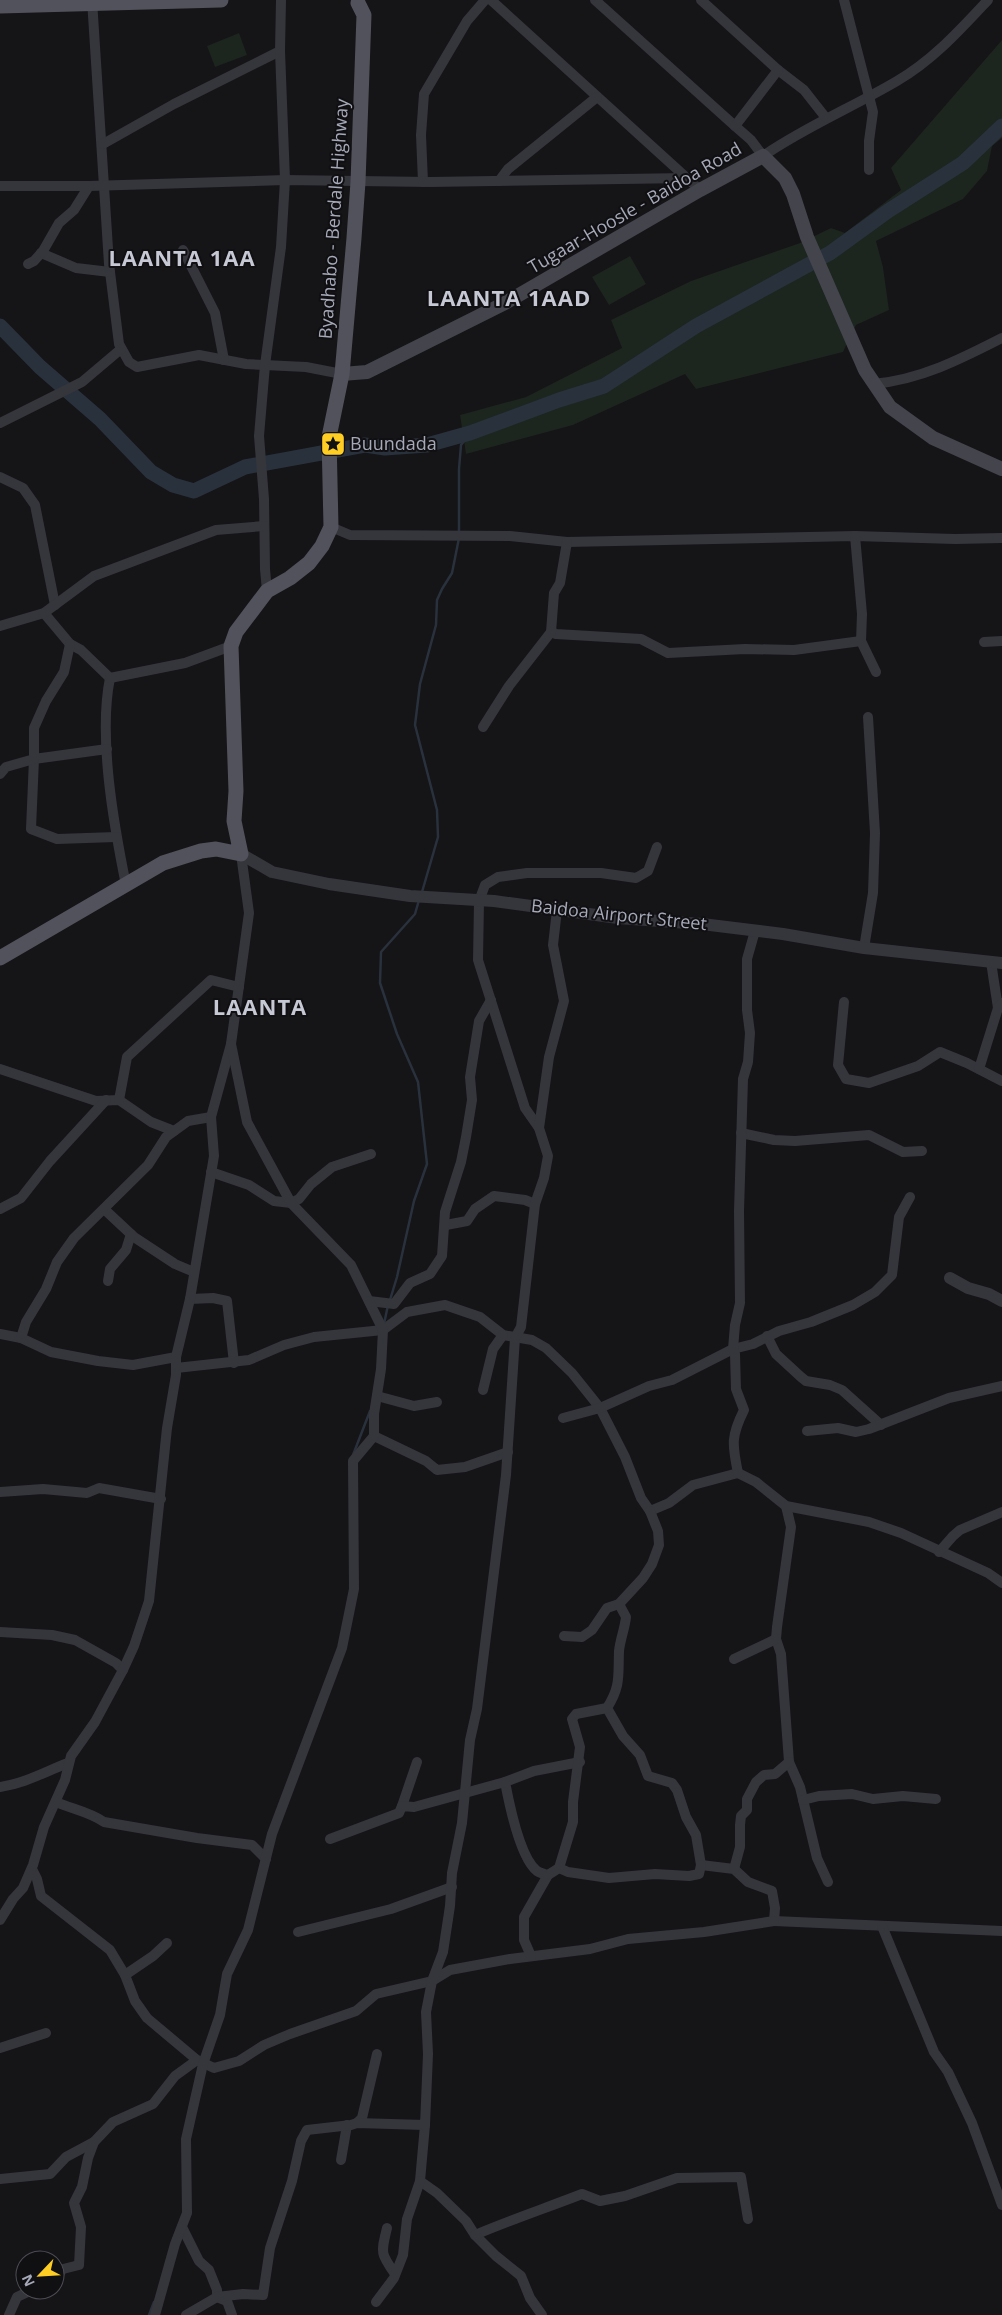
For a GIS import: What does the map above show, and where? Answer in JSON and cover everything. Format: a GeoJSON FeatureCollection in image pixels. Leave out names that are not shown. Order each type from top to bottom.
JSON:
{"type":"FeatureCollection","features":[{"type":"Feature","properties":{"kind":"main road"},"geometry":{"type":"LineString","coordinates":[[0,6],[92,2],[221,0]]}},
{"type":"Feature","properties":{"kind":"main road","name":"Byadhabo - Berdale Highway"},"geometry":{"type":"LineString","coordinates":[[331,527],[329,437],[342,374],[358,182],[364,15],[355,1]]}},
{"type":"Feature","properties":{"kind":"main road","name":"Tugaar-Hoosle - Baidoa Road"},"geometry":{"type":"LineString","coordinates":[[342,374],[368,372],[506,304],[700,190],[763,156],[785,178],[807,237],[873,384],[890,407],[912,424],[949,446],[1002,469]]}},
{"type":"Feature","properties":{"kind":"main road"},"geometry":{"type":"LineString","coordinates":[[0,958],[163,863],[201,851],[216,849],[241,854],[234,822],[236,791],[231,646],[236,632],[268,591],[290,578],[309,563],[322,546],[331,527]]}},
{"type":"Feature","properties":{"kind":"street"},"geometry":{"type":"LineString","coordinates":[[268,591],[264,569],[264,526],[259,436],[265,365],[281,247],[285,180],[280,51],[281,0]]}},
{"type":"Feature","properties":{"kind":"street"},"geometry":{"type":"LineString","coordinates":[[423,182],[421,135],[424,94],[466,21],[485,0]]}},
{"type":"Feature","properties":{"kind":"street"},"geometry":{"type":"LineString","coordinates":[[491,0],[700,190]]}},
{"type":"Feature","properties":{"kind":"street"},"geometry":{"type":"LineString","coordinates":[[596,0],[736,126],[763,156],[826,118],[898,81],[944,47],[988,0]]}},
{"type":"Feature","properties":{"kind":"street"},"geometry":{"type":"LineString","coordinates":[[701,0],[778,70],[804,90],[826,118]]}},
{"type":"Feature","properties":{"kind":"street"},"geometry":{"type":"LineString","coordinates":[[844,0],[873,112],[868,141],[869,170]]}},
{"type":"Feature","properties":{"kind":"street"},"geometry":{"type":"LineString","coordinates":[[92,2],[103,144],[110,272],[119,344],[129,362],[137,367],[199,354],[224,360],[306,367],[342,374]]}},
{"type":"Feature","properties":{"kind":"street"},"geometry":{"type":"LineString","coordinates":[[103,144],[174,104],[280,51]]}},
{"type":"Feature","properties":{"kind":"street"},"geometry":{"type":"LineString","coordinates":[[736,126],[778,70]]}},
{"type":"Feature","properties":{"kind":"street"},"geometry":{"type":"LineString","coordinates":[[499,181],[508,169],[597,97]]}},
{"type":"Feature","properties":{"kind":"street"},"geometry":{"type":"LineString","coordinates":[[0,186],[89,186],[285,180],[423,182],[687,178]]}},
{"type":"Feature","properties":{"kind":"street"},"geometry":{"type":"LineString","coordinates":[[28,264],[41,253],[59,223],[74,210],[89,186]]}},
{"type":"Feature","properties":{"kind":"street"},"geometry":{"type":"LineString","coordinates":[[183,250],[215,313],[224,360]]}},
{"type":"Feature","properties":{"kind":"street"},"geometry":{"type":"LineString","coordinates":[[41,253],[76,268],[110,272]]}},
{"type":"Feature","properties":{"kind":"street"},"geometry":{"type":"LineString","coordinates":[[873,384],[892,382],[930,372],[1002,338]]}},
{"type":"Feature","properties":{"kind":"street"},"geometry":{"type":"LineString","coordinates":[[0,423],[82,382],[121,348]]}},
{"type":"Feature","properties":{"kind":"street"},"geometry":{"type":"LineString","coordinates":[[0,477],[23,488],[35,505],[55,604]]}},
{"type":"Feature","properties":{"kind":"street"},"geometry":{"type":"LineString","coordinates":[[0,626],[44,613],[94,576],[216,530],[264,526]]}},
{"type":"Feature","properties":{"kind":"street"},"geometry":{"type":"LineString","coordinates":[[331,527],[350,535],[510,536],[567,542],[855,536],[956,539],[1002,538]]}},
{"type":"Feature","properties":{"kind":"street"},"geometry":{"type":"LineString","coordinates":[[855,536],[862,614],[861,641],[876,672]]}},
{"type":"Feature","properties":{"kind":"street"},"geometry":{"type":"LineString","coordinates":[[483,726],[509,686],[551,632],[554,594],[560,583],[567,542]]}},
{"type":"Feature","properties":{"kind":"street"},"geometry":{"type":"LineString","coordinates":[[44,613],[70,644],[81,650],[110,678]]}},
{"type":"Feature","properties":{"kind":"street"},"geometry":{"type":"LineString","coordinates":[[551,632],[556,634],[641,639],[668,653],[745,649],[794,650],[861,641]]}},
{"type":"Feature","properties":{"kind":"street"},"geometry":{"type":"LineString","coordinates":[[984,642],[1002,641]]}},
{"type":"Feature","properties":{"kind":"street"},"geometry":{"type":"LineString","coordinates":[[70,644],[64,672],[46,701],[34,728],[31,829],[57,839],[116,837]]}},
{"type":"Feature","properties":{"kind":"street"},"geometry":{"type":"LineString","coordinates":[[110,678],[185,663],[231,646]]}},
{"type":"Feature","properties":{"kind":"street"},"geometry":{"type":"LineString","coordinates":[[110,678],[105,700],[107,749],[116,837],[126,885]]}},
{"type":"Feature","properties":{"kind":"street"},"geometry":{"type":"LineString","coordinates":[[864,948],[873,893],[875,833],[868,717]]}},
{"type":"Feature","properties":{"kind":"street"},"geometry":{"type":"LineString","coordinates":[[0,774],[6,767],[34,758],[107,749]]}},
{"type":"Feature","properties":{"kind":"street"},"geometry":{"type":"LineString","coordinates":[[376,2302],[395,2274],[403,2254],[407,2219],[420,2181],[428,2054],[426,2012],[432,1981],[443,1952],[452,1874],[466,1793],[470,1740],[477,1709],[508,1452],[516,1338],[521,1327],[535,1204],[544,1178],[548,1156],[539,1128],[524,1108],[478,960],[479,901],[485,885],[498,877],[526,873],[601,873],[636,878],[648,871],[657,847]]}},
{"type":"Feature","properties":{"kind":"street"},"geometry":{"type":"LineString","coordinates":[[0,1920],[13,1899],[23,1888],[32,1869],[44,1827],[65,1780],[68,1763],[95,1722],[123,1670],[134,1646],[148,1600],[176,1357],[190,1299],[214,1156],[211,1117],[231,1044],[249,913],[241,854]]}},
{"type":"Feature","properties":{"kind":"street","name":"Baidoa Airport Street"},"geometry":{"type":"LineString","coordinates":[[241,854],[272,872],[329,884],[410,896],[434,899],[494,901],[618,918],[755,930],[864,948],[996,962]]}},
{"type":"Feature","properties":{"kind":"street"},"geometry":{"type":"LineString","coordinates":[[539,1128],[549,1057],[564,1001],[553,945],[556,910]]}},
{"type":"Feature","properties":{"kind":"street"},"geometry":{"type":"LineString","coordinates":[[722,927],[741,934],[749,948]]}},
{"type":"Feature","properties":{"kind":"street"},"geometry":{"type":"LineString","coordinates":[[738,1473],[734,1429],[744,1410],[736,1389],[735,1354],[733,1349],[735,1325],[740,1303],[738,1211],[743,1079],[748,1062],[750,1032],[747,1010],[747,960],[755,930]]}},
{"type":"Feature","properties":{"kind":"street"},"geometry":{"type":"LineString","coordinates":[[979,1069],[1000,1005],[996,962]]}},
{"type":"Feature","properties":{"kind":"street"},"geometry":{"type":"LineString","coordinates":[[119,1100],[127,1057],[211,980],[239,987]]}},
{"type":"Feature","properties":{"kind":"street"},"geometry":{"type":"LineString","coordinates":[[394,1304],[410,1283],[430,1274],[442,1256],[446,1225],[445,1212],[461,1162],[466,1138],[472,1100],[470,1078],[480,1021],[491,1000]]}},
{"type":"Feature","properties":{"kind":"street"},"geometry":{"type":"LineString","coordinates":[[844,1002],[838,1065],[846,1079],[869,1083],[918,1066],[940,1052],[1002,1081]]}},
{"type":"Feature","properties":{"kind":"street"},"geometry":{"type":"LineString","coordinates":[[155,2315],[174,2244],[187,2213],[186,2140],[200,2062],[220,2015],[227,1974],[248,1930],[272,1834],[342,1648],[354,1589],[353,1461],[374,1436],[381,1369],[382,1330],[351,1265],[291,1202],[247,1122],[231,1044]]}},
{"type":"Feature","properties":{"kind":"street"},"geometry":{"type":"LineString","coordinates":[[0,1069],[96,1100],[119,1100],[151,1122],[174,1131]]}},
{"type":"Feature","properties":{"kind":"street"},"geometry":{"type":"LineString","coordinates":[[0,1209],[21,1198],[61,1149],[106,1100]]}},
{"type":"Feature","properties":{"kind":"street"},"geometry":{"type":"LineString","coordinates":[[21,1338],[26,1322],[46,1289],[57,1262],[74,1238],[148,1165],[166,1137],[188,1121],[211,1117]]}},
{"type":"Feature","properties":{"kind":"street"},"geometry":{"type":"LineString","coordinates":[[741,1133],[774,1140],[796,1141],[869,1135],[903,1152],[922,1151]]}},
{"type":"Feature","properties":{"kind":"street"},"geometry":{"type":"LineString","coordinates":[[211,1172],[250,1185],[274,1201],[291,1202],[299,1199],[311,1184],[332,1167],[372,1154]]}},
{"type":"Feature","properties":{"kind":"street"},"geometry":{"type":"LineString","coordinates":[[446,1225],[467,1221],[475,1209],[494,1196],[525,1200],[535,1204]]}},
{"type":"Feature","properties":{"kind":"street"},"geometry":{"type":"LineString","coordinates":[[562,1418],[600,1408],[649,1386],[672,1380],[733,1349],[753,1344],[767,1336],[853,1305],[875,1292],[892,1276],[899,1217],[910,1197]]}},
{"type":"Feature","properties":{"kind":"street"},"geometry":{"type":"LineString","coordinates":[[104,1209],[131,1234],[175,1264],[194,1272]]}},
{"type":"Feature","properties":{"kind":"street"},"geometry":{"type":"LineString","coordinates":[[108,1280],[110,1269],[126,1250],[131,1234]]}},
{"type":"Feature","properties":{"kind":"street"},"geometry":{"type":"LineString","coordinates":[[950,1278],[968,1288],[989,1294],[1002,1301]]}},
{"type":"Feature","properties":{"kind":"street"},"geometry":{"type":"LineString","coordinates":[[190,1299],[213,1298],[227,1301],[234,1363]]}},
{"type":"Feature","properties":{"kind":"street"},"geometry":{"type":"LineString","coordinates":[[369,1301],[394,1304],[407,1312]]}},
{"type":"Feature","properties":{"kind":"street"},"geometry":{"type":"LineString","coordinates":[[176,1368],[234,1363],[250,1360],[284,1345],[314,1337],[382,1330],[407,1312],[445,1305],[480,1317],[503,1335],[532,1340],[546,1348],[572,1373],[600,1408],[625,1457],[642,1498],[650,1511],[658,1532],[659,1545],[652,1564],[643,1578],[618,1604],[607,1608],[592,1630],[582,1637],[564,1636]]}},
{"type":"Feature","properties":{"kind":"street"},"geometry":{"type":"LineString","coordinates":[[0,1334],[21,1338],[51,1352],[98,1361],[132,1364],[176,1357]]}},
{"type":"Feature","properties":{"kind":"street"},"geometry":{"type":"LineString","coordinates":[[483,1390],[493,1349],[503,1335]]}},
{"type":"Feature","properties":{"kind":"street"},"geometry":{"type":"LineString","coordinates":[[767,1336],[776,1354],[806,1381],[830,1385],[842,1390],[881,1425]]}},
{"type":"Feature","properties":{"kind":"street"},"geometry":{"type":"LineString","coordinates":[[807,1431],[838,1428],[856,1432],[881,1425],[949,1398],[1002,1386]]}},
{"type":"Feature","properties":{"kind":"street"},"geometry":{"type":"LineString","coordinates":[[377,1396],[414,1406],[438,1402]]}},
{"type":"Feature","properties":{"kind":"street"},"geometry":{"type":"LineString","coordinates":[[374,1436],[426,1461],[437,1470],[465,1467],[508,1452]]}},
{"type":"Feature","properties":{"kind":"street"},"geometry":{"type":"LineString","coordinates":[[650,1511],[669,1503],[693,1486],[738,1473],[756,1482],[786,1506],[869,1522],[900,1533],[988,1573],[1002,1583]]}},
{"type":"Feature","properties":{"kind":"street"},"geometry":{"type":"LineString","coordinates":[[0,1492],[43,1489],[87,1493],[100,1488],[161,1499]]}},
{"type":"Feature","properties":{"kind":"street"},"geometry":{"type":"LineString","coordinates":[[786,1506],[791,1527],[786,1555],[785,1578],[779,1603],[776,1639],[781,1654],[788,1762],[800,1787],[817,1858],[828,1882]]}},
{"type":"Feature","properties":{"kind":"street"},"geometry":{"type":"LineString","coordinates":[[939,1552],[952,1536],[960,1530],[1002,1512]]}},
{"type":"Feature","properties":{"kind":"street"},"geometry":{"type":"LineString","coordinates":[[607,1708],[616,1690],[620,1671],[619,1650],[626,1622],[626,1617],[618,1604]]}},
{"type":"Feature","properties":{"kind":"street"},"geometry":{"type":"LineString","coordinates":[[0,1632],[52,1635],[75,1640],[123,1670]]}},
{"type":"Feature","properties":{"kind":"street"},"geometry":{"type":"LineString","coordinates":[[734,1659],[776,1639]]}},
{"type":"Feature","properties":{"kind":"street"},"geometry":{"type":"LineString","coordinates":[[531,1956],[524,1940],[524,1917],[548,1875],[559,1868],[573,1822],[574,1791],[580,1762],[580,1747],[572,1719],[576,1714],[607,1708]]}},
{"type":"Feature","properties":{"kind":"street"},"geometry":{"type":"LineString","coordinates":[[559,1868],[568,1872],[609,1878],[655,1874],[689,1876],[699,1874],[701,1865],[696,1835],[686,1817],[677,1790],[672,1783],[648,1776],[640,1755],[623,1736],[607,1708]]}},
{"type":"Feature","properties":{"kind":"street"},"geometry":{"type":"LineString","coordinates":[[330,1839],[399,1813],[417,1762]]}},
{"type":"Feature","properties":{"kind":"street"},"geometry":{"type":"LineString","coordinates":[[402,1806],[414,1806],[505,1782],[534,1771],[580,1762]]}},
{"type":"Feature","properties":{"kind":"street"},"geometry":{"type":"LineString","coordinates":[[734,1869],[740,1847],[741,1816],[747,1810],[747,1799],[756,1782],[764,1775],[775,1774],[788,1762]]}},
{"type":"Feature","properties":{"kind":"street"},"geometry":{"type":"LineString","coordinates":[[0,1787],[34,1779],[50,1769],[68,1763]]}},
{"type":"Feature","properties":{"kind":"street"},"geometry":{"type":"LineString","coordinates":[[505,1782],[512,1819],[528,1856],[537,1871],[548,1875]]}},
{"type":"Feature","properties":{"kind":"street"},"geometry":{"type":"LineString","coordinates":[[803,1800],[819,1796],[852,1794],[874,1799],[904,1796],[936,1799]]}},
{"type":"Feature","properties":{"kind":"street"},"geometry":{"type":"LineString","coordinates":[[56,1802],[76,1811],[95,1816],[104,1822],[196,1838],[252,1845],[266,1859]]}},
{"type":"Feature","properties":{"kind":"street"},"geometry":{"type":"LineString","coordinates":[[701,1865],[734,1869],[748,1882],[772,1891],[775,1908],[774,1921]]}},
{"type":"Feature","properties":{"kind":"street"},"geometry":{"type":"LineString","coordinates":[[32,1869],[38,1879],[41,1896],[110,1950],[125,1975],[135,2001],[147,2018],[200,2062],[214,2068],[239,2061],[264,2045],[290,2034],[356,2011],[376,1994],[432,1981],[450,1970],[531,1956],[590,1949],[628,1939],[704,1932],[774,1921],[796,1924],[1002,1931]]}},
{"type":"Feature","properties":{"kind":"street"},"geometry":{"type":"LineString","coordinates":[[298,1932],[391,1909],[452,1887]]}},
{"type":"Feature","properties":{"kind":"street"},"geometry":{"type":"LineString","coordinates":[[882,1926],[934,2052],[948,2072],[972,2123],[1002,2205]]}},
{"type":"Feature","properties":{"kind":"street"},"geometry":{"type":"LineString","coordinates":[[125,1975],[153,1956],[167,1943]]}},
{"type":"Feature","properties":{"kind":"street"},"geometry":{"type":"LineString","coordinates":[[0,2048],[46,2033]]}},
{"type":"Feature","properties":{"kind":"street"},"geometry":{"type":"LineString","coordinates":[[341,2160],[352,2124],[362,2118],[377,2054]]}},
{"type":"Feature","properties":{"kind":"street"},"geometry":{"type":"LineString","coordinates":[[0,2178],[50,2174],[66,2157],[94,2142],[113,2122],[153,2104],[175,2076],[200,2062]]}},
{"type":"Feature","properties":{"kind":"street"},"geometry":{"type":"LineString","coordinates":[[186,2315],[217,2297],[243,2294],[263,2295],[270,2248],[292,2181],[301,2141],[307,2130],[352,2124],[425,2125]]}},
{"type":"Feature","properties":{"kind":"street"},"geometry":{"type":"LineString","coordinates":[[65,2269],[79,2266],[81,2227],[74,2203],[82,2187],[88,2158],[94,2142]]}},
{"type":"Feature","properties":{"kind":"street"},"geometry":{"type":"LineString","coordinates":[[475,2235],[515,2217],[547,2208],[582,2194],[600,2200],[625,2196],[677,2178],[742,2177],[748,2219]]}},
{"type":"Feature","properties":{"kind":"street"},"geometry":{"type":"LineString","coordinates":[[420,2181],[437,2193],[466,2221],[475,2235],[496,2256],[521,2276],[530,2298],[542,2315]]}},
{"type":"Feature","properties":{"kind":"street"},"geometry":{"type":"LineString","coordinates":[[182,2227],[199,2261],[209,2270],[217,2290],[217,2297]]}},
{"type":"Feature","properties":{"kind":"street"},"geometry":{"type":"LineString","coordinates":[[387,2228],[382,2248],[383,2258],[395,2274]]}},
{"type":"Feature","properties":{"kind":"street"},"geometry":{"type":"LineString","coordinates":[[217,2297],[227,2301],[232,2315]]}},
{"type":"Feature","properties":{"kind":"street"},"geometry":{"type":"LineString","coordinates":[[9,2315],[16,2300]]}},
{"type":"Feature","properties":{"kind":"shaded area"},"geometry":{"type":"Polygon","coordinates":[[[239,33],[247,55],[215,67],[207,46],[239,33]]]}},
{"type":"Feature","properties":{"kind":"shaded area"},"geometry":{"type":"Polygon","coordinates":[[[1002,40],[1002,138],[992,146],[987,171],[963,199],[876,241],[883,267],[889,310],[856,325],[843,352],[696,389],[685,374],[573,425],[466,454],[460,415],[526,397],[622,348],[611,320],[691,281],[800,243],[831,228],[845,233],[901,190],[891,168],[1002,40]]]}},
{"type":"Feature","properties":{"kind":"shaded area"},"geometry":{"type":"Polygon","coordinates":[[[630,256],[646,284],[609,305],[592,277],[630,256]]]}},
{"type":"Feature","properties":{"kind":"waterway"},"geometry":{"type":"LineString","coordinates":[[0,326],[40,367],[100,419],[151,472],[173,485],[194,491],[245,467],[365,445],[385,448],[427,445],[470,433],[559,400],[604,386],[696,326],[830,253],[888,211],[963,163],[1002,126]]}},
{"type":"Feature","properties":{"kind":"waterway"},"geometry":{"type":"LineString","coordinates":[[459,533],[461,445],[470,433]]}},
{"type":"Feature","properties":{"kind":"waterway"},"geometry":{"type":"LineString","coordinates":[[422,892],[438,837],[437,810],[415,725],[420,684],[436,625],[437,600],[452,573],[459,538]]}},
{"type":"Feature","properties":{"kind":"waterway"},"geometry":{"type":"LineString","coordinates":[[390,1300],[414,1201],[427,1164],[418,1082],[397,1034],[380,983],[381,952],[415,914],[419,900]]}},
{"type":"Feature","properties":{"kind":"waterway"},"geometry":{"type":"LineString","coordinates":[[384,1324],[388,1305]]}},
{"type":"Feature","properties":{"kind":"waterway"},"geometry":{"type":"LineString","coordinates":[[353,1455],[370,1411]]}},
{"type":"Feature","properties":{"kind":"waterway"},"geometry":{"type":"LineString","coordinates":[[149,2315],[154,2302]]}},
{"type":"Feature","properties":{"kind":"place","name":"Buundada"},"geometry":{"type":"Point","coordinates":[333,444]}},
{"type":"Feature","properties":{"kind":"district","name":"LAANTA 1AA"},"geometry":{"type":"Point","coordinates":[182,258]}},
{"type":"Feature","properties":{"kind":"district","name":"LAANTA 1AAD"},"geometry":{"type":"Point","coordinates":[509,298]}},
{"type":"Feature","properties":{"kind":"district","name":"LAANTA"},"geometry":{"type":"Point","coordinates":[260,1007]}}]}
